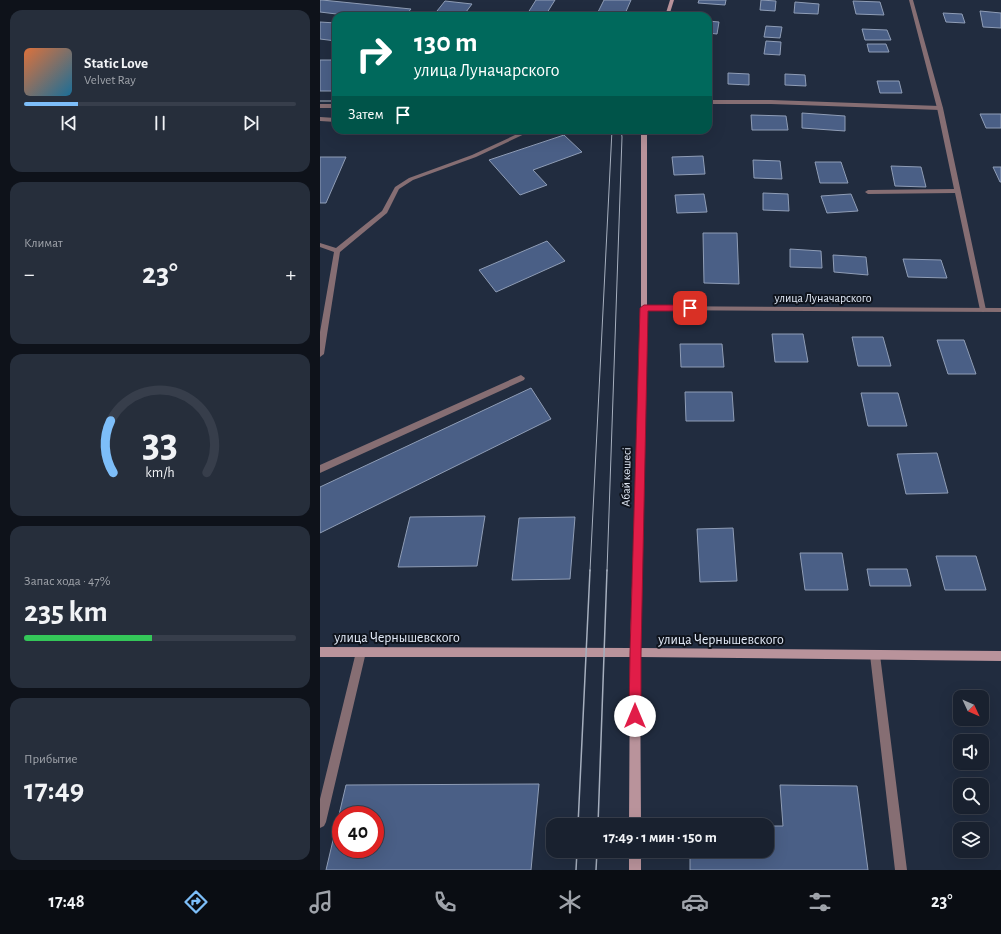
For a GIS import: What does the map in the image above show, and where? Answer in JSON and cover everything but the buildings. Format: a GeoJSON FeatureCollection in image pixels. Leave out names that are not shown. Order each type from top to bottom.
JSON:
{"type":"FeatureCollection","features":[{"type":"Feature","properties":{"kind":"street"},"geometry":{"type":"LineString","coordinates":[[668,12],[672,0]]}},
{"type":"Feature","properties":{"kind":"street"},"geometry":{"type":"LineString","coordinates":[[911,0],[940,108],[983,310]]}},
{"type":"Feature","properties":{"kind":"street"},"geometry":{"type":"LineString","coordinates":[[712,102],[771,102],[940,108]]}},
{"type":"Feature","properties":{"kind":"street"},"geometry":{"type":"LineString","coordinates":[[320,106],[332,106]]}},
{"type":"Feature","properties":{"kind":"street"},"geometry":{"type":"LineString","coordinates":[[320,119],[332,120]]}},
{"type":"Feature","properties":{"kind":"street"},"geometry":{"type":"LineString","coordinates":[[320,354],[337,251],[385,212],[397,188],[411,179],[474,156],[521,134]]}},
{"type":"Feature","properties":{"kind":"street","name":"Абай көшесі"},"geometry":{"type":"LineString","coordinates":[[635,818],[635,653],[644,308],[644,134]]}},
{"type":"Feature","properties":{"kind":"street"},"geometry":{"type":"LineString","coordinates":[[868,192],[958,191]]}},
{"type":"Feature","properties":{"kind":"street"},"geometry":{"type":"LineString","coordinates":[[320,245],[337,251]]}},
{"type":"Feature","properties":{"kind":"street","name":"улица Луначарского"},"geometry":{"type":"LineString","coordinates":[[644,308],[1001,310]]}},
{"type":"Feature","properties":{"kind":"street"},"geometry":{"type":"LineString","coordinates":[[320,469],[521,378]]}},
{"type":"Feature","properties":{"kind":"street","name":"улица Чернышевского"},"geometry":{"type":"LineString","coordinates":[[320,652],[1001,656]]}},
{"type":"Feature","properties":{"kind":"street"},"geometry":{"type":"LineString","coordinates":[[320,822],[361,652]]}},
{"type":"Feature","properties":{"kind":"street"},"geometry":{"type":"LineString","coordinates":[[875,655],[901,870]]}},
{"type":"Feature","properties":{"kind":"street"},"geometry":{"type":"LineString","coordinates":[[635,858],[635,870]]}},
{"type":"Feature","properties":{"kind":"tram line"},"geometry":{"type":"LineString","coordinates":[[320,101],[332,101]]}},
{"type":"Feature","properties":{"kind":"tram line"},"geometry":{"type":"LineString","coordinates":[[590,571],[612,134]]}},
{"type":"Feature","properties":{"kind":"tram line"},"geometry":{"type":"LineString","coordinates":[[607,571],[622,134]]}},
{"type":"Feature","properties":{"kind":"tram line"},"geometry":{"type":"LineString","coordinates":[[578,818],[590,570]]}},
{"type":"Feature","properties":{"kind":"tram line"},"geometry":{"type":"LineString","coordinates":[[598,818],[607,570]]}},
{"type":"Feature","properties":{"kind":"tram line"},"geometry":{"type":"LineString","coordinates":[[576,870],[577,858]]}},
{"type":"Feature","properties":{"kind":"tram line"},"geometry":{"type":"LineString","coordinates":[[596,870],[597,858]]}},
{"type":"Feature","properties":{"kind":"route"},"geometry":{"type":"LineString","coordinates":[[635,716],[635,653],[644,308],[690,308]]}}]}
